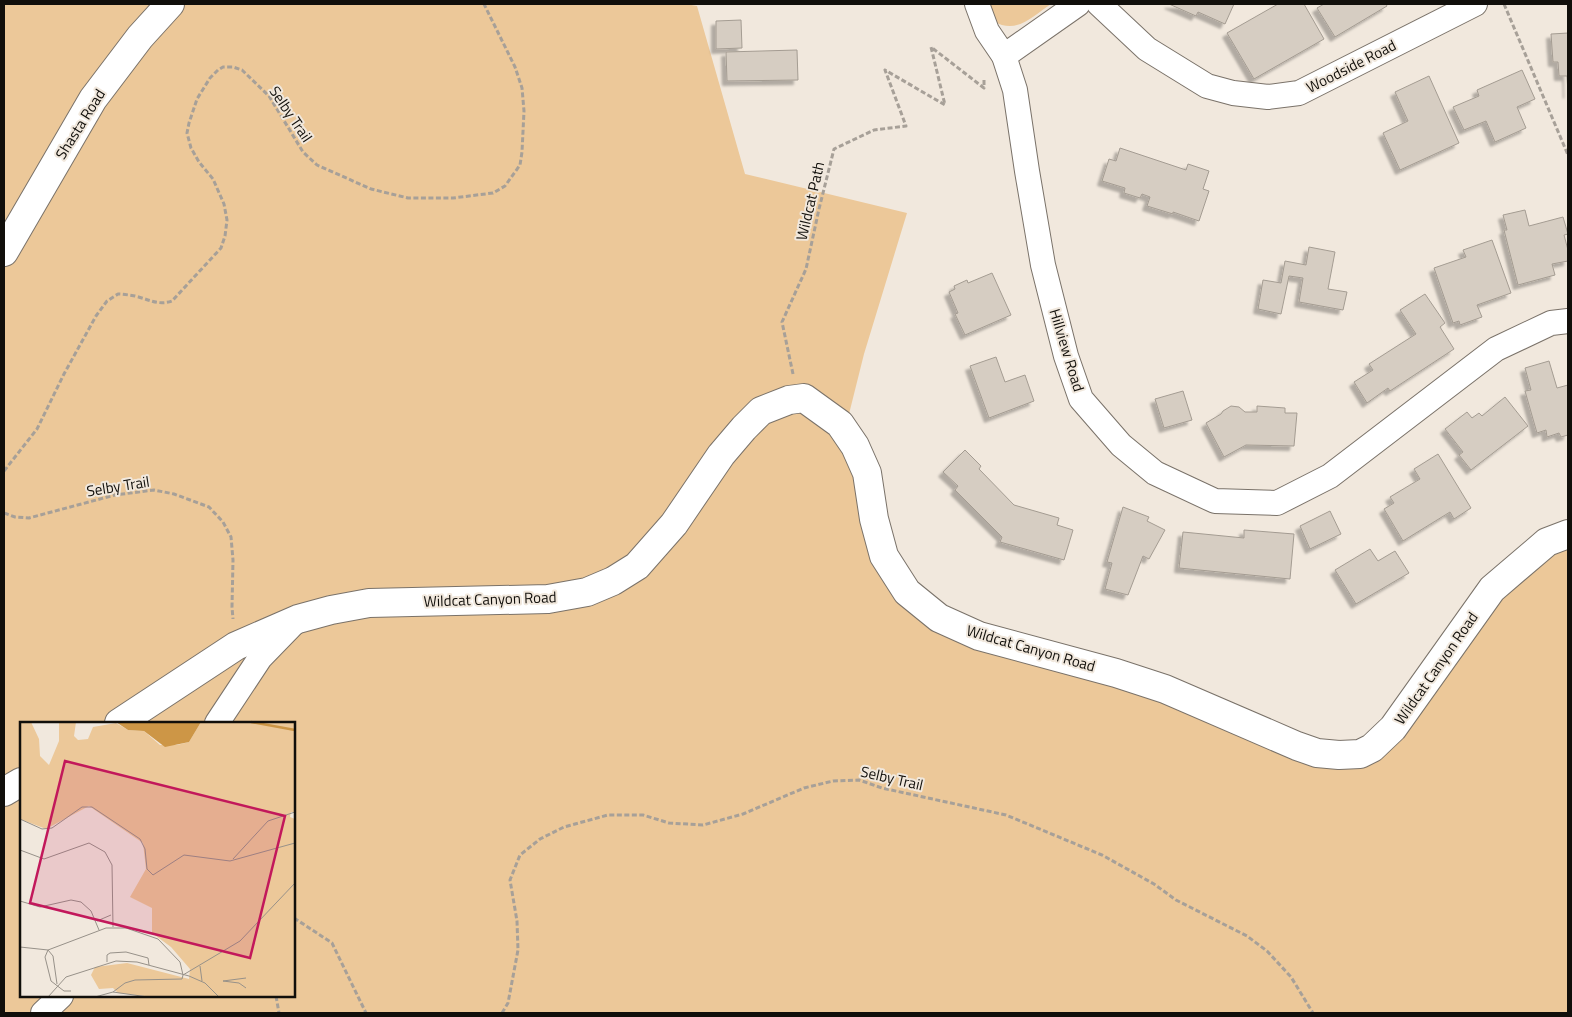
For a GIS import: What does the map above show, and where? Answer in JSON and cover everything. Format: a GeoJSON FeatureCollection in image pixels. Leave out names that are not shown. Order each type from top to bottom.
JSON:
{"type":"FeatureCollection","features":[{"type":"Feature","properties":{"kind":"street","name":"Shasta Road"},"geometry":{"type":"LineString","coordinates":[[4,252],[93,99],[140,38],[170,4]]}},
{"type":"Feature","properties":{"kind":"street","name":"Hillview Road"},"geometry":{"type":"LineString","coordinates":[[977,4],[987,31],[1004,56],[1015,90],[1043,265],[1066,356],[1081,398],[1121,445],[1155,473],[1215,501],[1277,503],[1330,476],[1496,349],[1551,323],[1568,321]]}},
{"type":"Feature","properties":{"kind":"street"},"geometry":{"type":"LineString","coordinates":[[1004,56],[1078,4]]}},
{"type":"Feature","properties":{"kind":"street","name":"Woodside Road"},"geometry":{"type":"LineString","coordinates":[[1099,4],[1147,49],[1206,86],[1233,93],[1268,97],[1299,92],[1475,4]]}},
{"type":"Feature","properties":{"kind":"street","name":"Wildcat Canyon Road"},"geometry":{"type":"LineString","coordinates":[[121,722],[236,646],[298,619],[331,610],[369,603],[548,599],[587,592],[613,581],[637,566],[674,524],[721,455],[761,411],[789,400],[804,398],[840,424],[855,446],[867,473],[874,519],[884,556],[907,592],[939,618],[979,636],[1116,673],[1165,689],[1317,753],[1360,754],[1372,748],[1393,728],[1492,589],[1547,542],[1568,534]]}},
{"type":"Feature","properties":{"kind":"street"},"geometry":{"type":"LineString","coordinates":[[218,722],[260,658],[298,619]]}},
{"type":"Feature","properties":{"kind":"street"},"geometry":{"type":"LineString","coordinates":[[4,792],[20,783]]}},
{"type":"Feature","properties":{"kind":"street"},"geometry":{"type":"LineString","coordinates":[[43,1013],[60,997]]}},
{"type":"Feature","properties":{"kind":"path","name":"Selby Trail"},"geometry":{"type":"LineString","coordinates":[[4,471],[37,430],[64,374],[106,301],[118,294],[134,296],[158,303],[172,301],[221,248],[227,220],[224,204],[213,179],[199,162],[191,148],[187,133],[197,99],[210,78],[223,67],[233,67],[242,70],[269,96],[303,152],[317,165],[371,189],[408,198],[453,198],[493,193],[505,186],[520,165],[524,111],[522,88],[515,67],[484,4]]}},
{"type":"Feature","properties":{"kind":"path"},"geometry":{"type":"LineString","coordinates":[[1504,4],[1568,155]]}},
{"type":"Feature","properties":{"kind":"path","name":"Wildcat Path"},"geometry":{"type":"LineString","coordinates":[[804,398],[795,381],[782,322],[806,269],[834,150],[874,130],[906,126],[884,70],[945,105],[931,48],[984,88],[984,78]]}},
{"type":"Feature","properties":{"kind":"path","name":"Selby Trail"},"geometry":{"type":"LineString","coordinates":[[4,513],[15,517],[29,518],[114,495],[154,490],[174,494],[209,507],[223,522],[230,537],[233,560],[232,607],[236,646]]}},
{"type":"Feature","properties":{"kind":"path","name":"Selby Trail"},"geometry":{"type":"LineString","coordinates":[[502,1013],[508,1003],[518,950],[517,921],[510,880],[520,855],[540,838],[564,827],[608,814],[643,815],[669,822],[704,825],[743,814],[804,788],[833,781],[859,780],[882,788],[1006,815],[1102,855],[1154,884],[1176,900],[1247,936],[1267,951],[1291,978],[1313,1013]]}},
{"type":"Feature","properties":{"kind":"path"},"geometry":{"type":"LineString","coordinates":[[295,919],[332,943],[366,1013]]}},
{"type":"Feature","properties":{"kind":"path"},"geometry":{"type":"LineString","coordinates":[[276,997],[280,1013]]}},
{"type":"Feature","properties":{"kind":"shaded area"},"geometry":{"type":"Polygon","coordinates":[[[4,4],[686,4],[697,6],[745,174],[907,213],[864,354],[847,422],[882,545],[939,619],[1360,754],[1492,589],[1568,534],[1568,1013],[4,1013],[4,4]]]}},
{"type":"Feature","properties":{"kind":"shaded area"},"geometry":{"type":"Polygon","coordinates":[[[988,4],[1051,4],[1024,23],[1009,26],[993,21],[988,4]]]}},
{"type":"Feature","properties":{"kind":"building"},"geometry":{"type":"Polygon","coordinates":[[[1169,4],[1234,4],[1225,24],[1198,12],[1196,16],[1169,4]]]}},
{"type":"Feature","properties":{"kind":"building"},"geometry":{"type":"Polygon","coordinates":[[[1278,4],[1304,4],[1324,39],[1254,79],[1227,33],[1278,4]]]}},
{"type":"Feature","properties":{"kind":"building"},"geometry":{"type":"Polygon","coordinates":[[[1324,4],[1386,4],[1387,6],[1335,37],[1317,8],[1324,4]]]}},
{"type":"Feature","properties":{"kind":"building"},"geometry":{"type":"Polygon","coordinates":[[[741,20],[742,48],[716,49],[716,21],[741,20]]]}},
{"type":"Feature","properties":{"kind":"building"},"geometry":{"type":"Polygon","coordinates":[[[1568,33],[1568,94],[1567,76],[1559,76],[1558,62],[1553,62],[1551,34],[1568,33]]]}},
{"type":"Feature","properties":{"kind":"building"},"geometry":{"type":"Polygon","coordinates":[[[797,50],[798,80],[727,81],[726,52],[797,50]]]}},
{"type":"Feature","properties":{"kind":"building"},"geometry":{"type":"Polygon","coordinates":[[[1522,70],[1535,99],[1517,107],[1526,128],[1495,142],[1486,121],[1464,130],[1453,107],[1479,96],[1477,90],[1522,70]]]}},
{"type":"Feature","properties":{"kind":"building"},"geometry":{"type":"Polygon","coordinates":[[[1429,76],[1459,143],[1400,170],[1383,133],[1408,121],[1395,92],[1429,76]]]}},
{"type":"Feature","properties":{"kind":"building"},"geometry":{"type":"Polygon","coordinates":[[[1120,148],[1186,170],[1188,164],[1209,171],[1203,189],[1209,191],[1199,221],[1147,206],[1150,197],[1142,194],[1140,198],[1124,193],[1125,188],[1102,181],[1109,159],[1116,161],[1120,148]]]}},
{"type":"Feature","properties":{"kind":"building"},"geometry":{"type":"Polygon","coordinates":[[[1525,210],[1529,226],[1563,217],[1568,234],[1564,235],[1568,250],[1568,261],[1552,264],[1555,275],[1518,285],[1504,230],[1507,230],[1503,215],[1525,210]]]}},
{"type":"Feature","properties":{"kind":"building"},"geometry":{"type":"Polygon","coordinates":[[[1492,240],[1511,293],[1477,305],[1482,317],[1460,325],[1459,321],[1453,323],[1434,268],[1466,257],[1463,250],[1492,240]]]}},
{"type":"Feature","properties":{"kind":"building"},"geometry":{"type":"Polygon","coordinates":[[[1309,247],[1335,252],[1328,289],[1347,292],[1343,310],[1299,302],[1303,278],[1289,276],[1281,314],[1258,309],[1263,280],[1281,283],[1285,261],[1306,265],[1309,247]]]}},
{"type":"Feature","properties":{"kind":"building"},"geometry":{"type":"Polygon","coordinates":[[[992,273],[1011,315],[965,335],[955,314],[958,313],[949,292],[955,289],[954,286],[967,280],[968,283],[992,273]]]}},
{"type":"Feature","properties":{"kind":"building"},"geometry":{"type":"Polygon","coordinates":[[[1425,294],[1445,323],[1440,327],[1454,349],[1390,391],[1388,388],[1367,403],[1354,382],[1373,370],[1369,364],[1416,334],[1400,310],[1425,294]]]}},
{"type":"Feature","properties":{"kind":"building"},"geometry":{"type":"Polygon","coordinates":[[[996,357],[1005,382],[1025,375],[1034,401],[989,418],[970,366],[996,357]]]}},
{"type":"Feature","properties":{"kind":"building"},"geometry":{"type":"Polygon","coordinates":[[[1549,361],[1557,388],[1568,385],[1568,435],[1561,437],[1559,433],[1547,437],[1546,430],[1537,433],[1525,391],[1531,390],[1525,368],[1549,361]]]}},
{"type":"Feature","properties":{"kind":"building"},"geometry":{"type":"Polygon","coordinates":[[[1183,391],[1192,420],[1164,428],[1155,399],[1183,391]]]}},
{"type":"Feature","properties":{"kind":"building"},"geometry":{"type":"Polygon","coordinates":[[[1505,397],[1528,426],[1471,470],[1459,455],[1463,452],[1445,429],[1467,412],[1472,418],[1479,413],[1482,416],[1505,397]]]}},
{"type":"Feature","properties":{"kind":"building"},"geometry":{"type":"Polygon","coordinates":[[[1231,406],[1239,407],[1245,412],[1257,412],[1257,406],[1285,408],[1285,413],[1297,413],[1294,446],[1246,445],[1224,457],[1206,423],[1231,406]]]}},
{"type":"Feature","properties":{"kind":"building"},"geometry":{"type":"Polygon","coordinates":[[[965,450],[981,466],[979,469],[1014,505],[1059,518],[1057,525],[1073,530],[1064,560],[1000,542],[1002,537],[955,490],[958,486],[943,472],[965,450]]]}},
{"type":"Feature","properties":{"kind":"building"},"geometry":{"type":"Polygon","coordinates":[[[1438,454],[1471,508],[1454,519],[1450,512],[1403,541],[1384,509],[1394,503],[1390,497],[1420,479],[1414,469],[1438,454]]]}},
{"type":"Feature","properties":{"kind":"building"},"geometry":{"type":"Polygon","coordinates":[[[1123,507],[1149,517],[1147,521],[1165,530],[1149,559],[1143,556],[1128,595],[1105,589],[1112,563],[1107,562],[1123,507]]]}},
{"type":"Feature","properties":{"kind":"building"},"geometry":{"type":"Polygon","coordinates":[[[1330,511],[1341,534],[1310,549],[1300,526],[1330,511]]]}},
{"type":"Feature","properties":{"kind":"building"},"geometry":{"type":"Polygon","coordinates":[[[1244,530],[1294,534],[1290,579],[1179,568],[1183,532],[1244,538],[1244,530]]]}},
{"type":"Feature","properties":{"kind":"building"},"geometry":{"type":"Polygon","coordinates":[[[1370,549],[1378,561],[1395,551],[1409,573],[1356,604],[1335,570],[1370,549]]]}}]}
